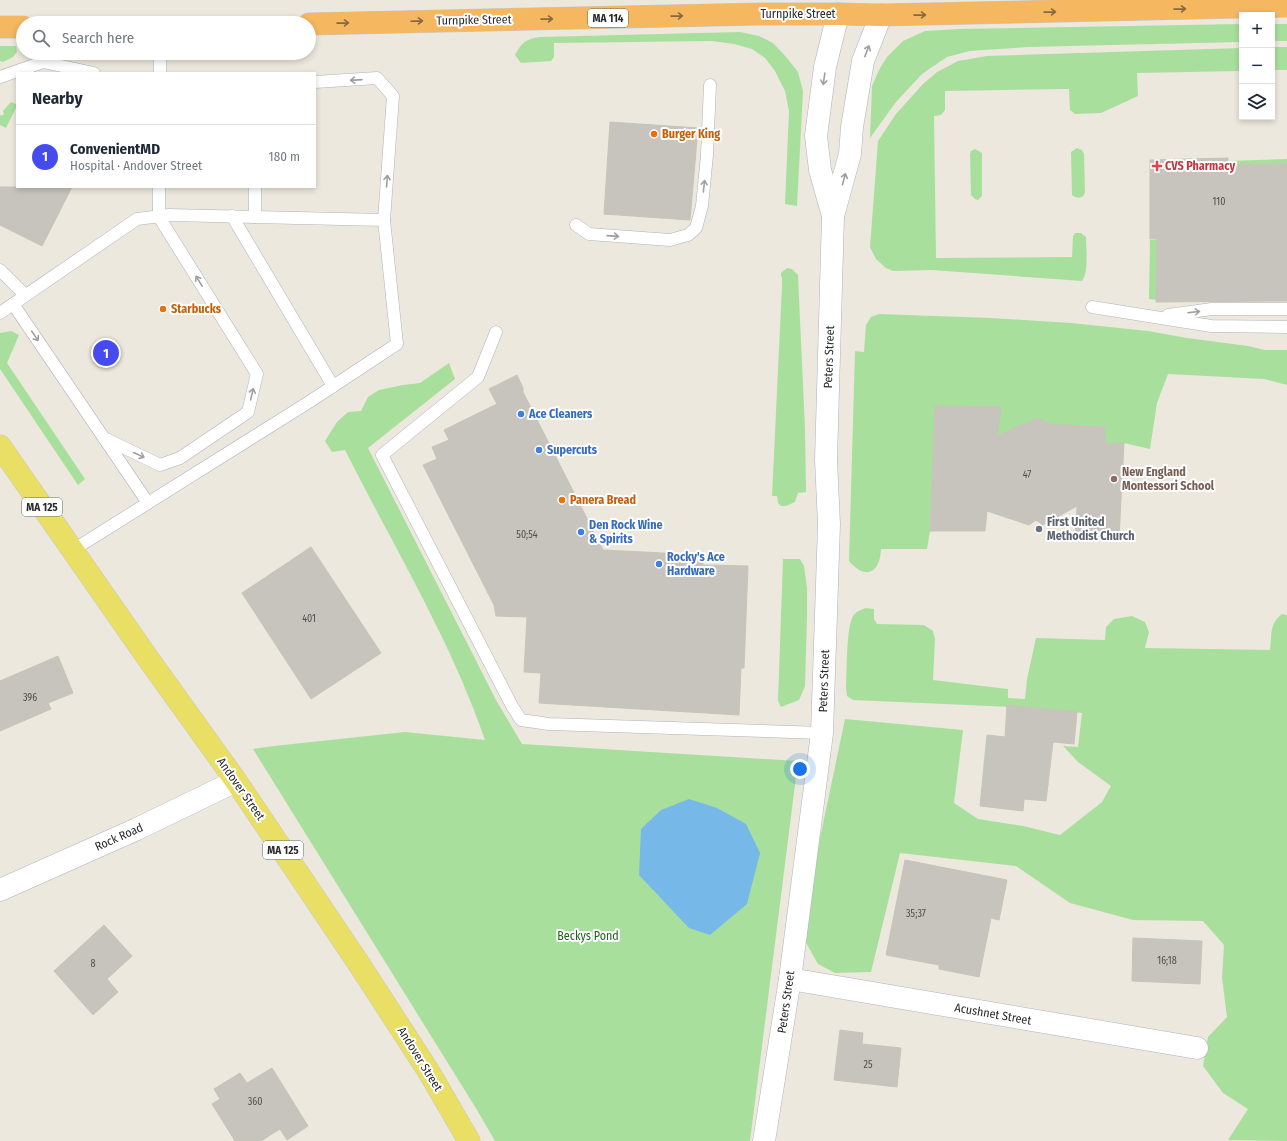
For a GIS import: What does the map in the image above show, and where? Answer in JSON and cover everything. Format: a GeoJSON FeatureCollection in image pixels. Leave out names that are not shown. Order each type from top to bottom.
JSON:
{"type":"FeatureCollection","features":[{"type":"Feature","properties":{"kind":"highway","name":"Turnpike Street"},"geometry":{"type":"LineString","coordinates":[[316,24],[841,7],[1287,6]]}},
{"type":"Feature","properties":{"kind":"highway"},"geometry":{"type":"LineString","coordinates":[[0,27],[16,28]]}},
{"type":"Feature","properties":{"kind":"main road","name":"Peters Street"},"geometry":{"type":"LineString","coordinates":[[834,216],[820,170],[816,136],[825,68],[841,7]]}},
{"type":"Feature","properties":{"kind":"main road","name":"Peters Street"},"geometry":{"type":"LineString","coordinates":[[764,1141],[790,979],[822,733],[829,524],[826,460],[834,216],[850,154],[852,127],[863,61],[883,8]]}},
{"type":"Feature","properties":{"kind":"main road","name":"Andover Street"},"geometry":{"type":"LineString","coordinates":[[0,446],[236,781],[359,964],[429,1072],[469,1141]]}},
{"type":"Feature","properties":{"kind":"main road","name":"Rock Road"},"geometry":{"type":"LineString","coordinates":[[0,890],[137,829],[236,781]]}},
{"type":"Feature","properties":{"kind":"main road","name":"Acushnet Street"},"geometry":{"type":"LineString","coordinates":[[790,979],[1196,1048]]}},
{"type":"Feature","properties":{"kind":"lane"},"geometry":{"type":"LineString","coordinates":[[160,60],[160,72]]}},
{"type":"Feature","properties":{"kind":"lane"},"geometry":{"type":"LineString","coordinates":[[0,77],[43,62],[89,72]]}},
{"type":"Feature","properties":{"kind":"lane"},"geometry":{"type":"LineString","coordinates":[[73,550],[397,344],[384,220],[393,96],[377,78],[316,82]]}},
{"type":"Feature","properties":{"kind":"lane"},"geometry":{"type":"LineString","coordinates":[[576,225],[589,234],[670,240],[688,236],[696,228],[702,206],[710,85]]}},
{"type":"Feature","properties":{"kind":"lane"},"geometry":{"type":"LineString","coordinates":[[104,438],[160,465],[180,458],[248,412],[257,374],[159,217],[159,188]]}},
{"type":"Feature","properties":{"kind":"lane"},"geometry":{"type":"LineString","coordinates":[[255,188],[255,217]]}},
{"type":"Feature","properties":{"kind":"lane"},"geometry":{"type":"LineString","coordinates":[[0,312],[137,219],[169,215],[384,220]]}},
{"type":"Feature","properties":{"kind":"lane"},"geometry":{"type":"LineString","coordinates":[[232,216],[333,386]]}},
{"type":"Feature","properties":{"kind":"lane"},"geometry":{"type":"LineString","coordinates":[[0,270],[25,295]]}},
{"type":"Feature","properties":{"kind":"lane"},"geometry":{"type":"LineString","coordinates":[[13,304],[148,503]]}},
{"type":"Feature","properties":{"kind":"lane"},"geometry":{"type":"LineString","coordinates":[[1092,307],[1211,326],[1287,327]]}},
{"type":"Feature","properties":{"kind":"lane"},"geometry":{"type":"LineString","coordinates":[[1155,316],[1212,309],[1287,309]]}},
{"type":"Feature","properties":{"kind":"lane"},"geometry":{"type":"LineString","coordinates":[[496,332],[478,377],[382,455],[512,706],[521,720],[549,724],[822,733]]}},
{"type":"Feature","properties":{"kind":"green space"},"geometry":{"type":"Polygon","coordinates":[[[1239,24],[1239,42],[1028,47],[970,51],[947,57],[922,74],[896,102],[870,138],[872,86],[887,57],[903,41],[925,31],[959,29],[1239,24]]]}},
{"type":"Feature","properties":{"kind":"green space"},"geometry":{"type":"Polygon","coordinates":[[[1275,24],[1287,24],[1287,41],[1275,41],[1275,24]]]}},
{"type":"Feature","properties":{"kind":"green space"},"geometry":{"type":"Polygon","coordinates":[[[740,32],[759,36],[773,43],[798,72],[803,91],[797,206],[785,204],[789,111],[785,91],[775,71],[765,58],[752,49],[734,44],[712,41],[554,43],[554,57],[551,61],[521,63],[515,55],[525,42],[540,37],[740,32]]]}},
{"type":"Feature","properties":{"kind":"green space"},"geometry":{"type":"Polygon","coordinates":[[[0,46],[16,46],[16,53],[13,57],[3,62],[0,61],[0,46]]]}},
{"type":"Feature","properties":{"kind":"green space"},"geometry":{"type":"Polygon","coordinates":[[[1275,47],[1287,47],[1287,70],[1275,70],[1275,47]]]}},
{"type":"Feature","properties":{"kind":"green space"},"geometry":{"type":"Polygon","coordinates":[[[1239,48],[1239,71],[1137,73],[1138,96],[1101,113],[1075,114],[1070,110],[1069,89],[945,91],[945,110],[941,115],[934,116],[936,258],[1072,257],[1073,236],[1075,233],[1081,233],[1086,237],[1086,272],[1082,281],[932,270],[893,271],[886,268],[876,259],[870,247],[878,141],[896,114],[922,85],[937,72],[958,61],[987,56],[1239,48]]]}},
{"type":"Feature","properties":{"kind":"green space"},"geometry":{"type":"Polygon","coordinates":[[[11,102],[16,104],[16,108],[6,128],[0,125],[0,114],[1,116],[4,114],[3,111],[11,102]]]}},
{"type":"Feature","properties":{"kind":"green space"},"geometry":{"type":"Polygon","coordinates":[[[1077,148],[1082,150],[1084,154],[1085,193],[1079,198],[1072,195],[1071,152],[1077,148]]]}},
{"type":"Feature","properties":{"kind":"green space"},"geometry":{"type":"Polygon","coordinates":[[[975,149],[982,153],[982,196],[978,200],[971,195],[970,154],[971,151],[975,149]]]}},
{"type":"Feature","properties":{"kind":"green space"},"geometry":{"type":"Polygon","coordinates":[[[1287,159],[1287,164],[1228,165],[1228,161],[1287,159]]]}},
{"type":"Feature","properties":{"kind":"green space"},"geometry":{"type":"Polygon","coordinates":[[[1150,240],[1157,240],[1157,300],[1149,299],[1150,240]]]}},
{"type":"Feature","properties":{"kind":"green space"},"geometry":{"type":"Polygon","coordinates":[[[787,268],[792,269],[798,275],[805,429],[806,492],[798,493],[795,502],[786,506],[781,506],[778,503],[777,496],[772,496],[782,286],[781,273],[787,268]]]}},
{"type":"Feature","properties":{"kind":"green space"},"geometry":{"type":"Polygon","coordinates":[[[879,314],[991,318],[1071,323],[1148,331],[1248,346],[1265,350],[1287,350],[1287,385],[1264,379],[1168,374],[1157,403],[1150,449],[1124,443],[1106,444],[1103,427],[1073,425],[1073,437],[1037,418],[997,436],[1000,407],[935,406],[930,531],[927,549],[881,549],[878,564],[875,569],[871,572],[866,572],[861,571],[849,561],[855,351],[864,352],[866,325],[871,317],[879,314]]]}},
{"type":"Feature","properties":{"kind":"green space"},"geometry":{"type":"Polygon","coordinates":[[[11,331],[19,335],[7,363],[85,479],[78,485],[0,369],[0,333],[11,331]]]}},
{"type":"Feature","properties":{"kind":"green space","name":"Beckys Pond"},"geometry":{"type":"Polygon","coordinates":[[[449,363],[455,379],[368,448],[496,700],[522,744],[798,761],[750,1141],[495,1141],[253,749],[405,732],[485,740],[471,702],[438,629],[345,450],[332,452],[325,441],[337,422],[348,412],[361,411],[368,397],[379,390],[420,383],[449,363]]]}},
{"type":"Feature","properties":{"kind":"green space"},"geometry":{"type":"Polygon","coordinates":[[[783,559],[800,559],[804,566],[807,588],[807,617],[805,686],[799,700],[781,707],[778,701],[783,559]]]}},
{"type":"Feature","properties":{"kind":"green space"},"geometry":{"type":"Polygon","coordinates":[[[866,608],[874,609],[874,619],[877,624],[924,625],[933,631],[935,639],[933,680],[1008,689],[1008,698],[1025,699],[1027,679],[1036,638],[1105,640],[1106,627],[1114,619],[1132,616],[1145,622],[1149,632],[1145,648],[1270,650],[1273,626],[1282,614],[1287,615],[1287,1141],[1228,1140],[1248,1109],[1223,1093],[1203,1066],[1208,1037],[1227,1017],[1222,978],[1224,945],[1203,921],[1133,920],[1070,903],[1016,866],[900,853],[871,972],[835,973],[818,964],[805,941],[806,905],[845,719],[963,730],[954,803],[978,819],[1023,826],[1060,835],[1102,802],[1111,786],[1078,762],[1063,746],[1078,747],[1082,713],[1038,708],[853,700],[847,696],[847,651],[849,630],[853,616],[860,610],[866,608]]]}},
{"type":"Feature","properties":{"kind":"water"},"geometry":{"type":"Polygon","coordinates":[[[689,799],[717,808],[746,824],[760,853],[747,904],[710,935],[689,928],[639,875],[641,829],[661,810],[689,799]]]}},
{"type":"Feature","properties":{"kind":"building"},"geometry":{"type":"Polygon","coordinates":[[[610,122],[698,128],[690,220],[604,214],[610,122]]]}},
{"type":"Feature","properties":{"kind":"building"},"geometry":{"type":"Polygon","coordinates":[[[1228,158],[1228,165],[1287,164],[1287,301],[1156,302],[1157,239],[1150,239],[1150,160],[1228,158]]]}},
{"type":"Feature","properties":{"kind":"building"},"geometry":{"type":"Polygon","coordinates":[[[0,187],[71,188],[42,246],[0,225],[0,187]]]}},
{"type":"Feature","properties":{"kind":"building"},"geometry":{"type":"Polygon","coordinates":[[[517,375],[523,388],[523,392],[603,550],[703,555],[703,565],[748,566],[744,668],[741,668],[739,715],[539,703],[541,673],[524,672],[527,617],[496,616],[494,605],[423,465],[437,459],[432,447],[449,440],[444,430],[497,404],[489,389],[517,375]]]}},
{"type":"Feature","properties":{"kind":"building"},"geometry":{"type":"Polygon","coordinates":[[[935,406],[1001,407],[997,436],[1037,418],[1049,424],[1104,427],[1106,444],[1124,443],[1119,538],[1075,540],[1077,506],[1043,525],[1036,520],[1029,525],[987,511],[985,531],[930,531],[935,406]]]}},
{"type":"Feature","properties":{"kind":"building"},"geometry":{"type":"Polygon","coordinates":[[[311,547],[381,653],[311,699],[242,593],[311,547]]]}},
{"type":"Feature","properties":{"kind":"building"},"geometry":{"type":"Polygon","coordinates":[[[58,656],[73,693],[48,703],[51,709],[0,731],[0,681],[58,656]]]}},
{"type":"Feature","properties":{"kind":"building"},"geometry":{"type":"Polygon","coordinates":[[[1007,705],[1077,712],[1074,744],[1053,742],[1046,801],[1024,799],[1023,811],[980,806],[987,735],[1005,737],[1007,705]]]}},
{"type":"Feature","properties":{"kind":"building"},"geometry":{"type":"Polygon","coordinates":[[[905,860],[1007,880],[999,920],[991,918],[979,977],[939,969],[939,965],[886,955],[905,860]]]}},
{"type":"Feature","properties":{"kind":"building"},"geometry":{"type":"Polygon","coordinates":[[[104,925],[132,956],[107,979],[118,992],[93,1015],[54,971],[104,925]]]}},
{"type":"Feature","properties":{"kind":"building"},"geometry":{"type":"Polygon","coordinates":[[[1133,938],[1202,941],[1200,984],[1132,981],[1133,938]]]}},
{"type":"Feature","properties":{"kind":"building"},"geometry":{"type":"Polygon","coordinates":[[[840,1030],[863,1033],[862,1044],[901,1048],[897,1087],[834,1080],[840,1030]]]}},
{"type":"Feature","properties":{"kind":"building"},"geometry":{"type":"Polygon","coordinates":[[[272,1068],[308,1126],[287,1140],[280,1129],[261,1141],[235,1141],[212,1104],[220,1099],[214,1089],[240,1073],[247,1083],[272,1068]]]}},
{"type":"Feature","properties":{"kind":"place","name":"Burger King"},"geometry":{"type":"Point","coordinates":[654,134]}},
{"type":"Feature","properties":{"kind":"place","name":"CVS Pharmacy"},"geometry":{"type":"Point","coordinates":[1157,166]}},
{"type":"Feature","properties":{"kind":"place","name":"Starbucks"},"geometry":{"type":"Point","coordinates":[163,309]}},
{"type":"Feature","properties":{"kind":"place","name":"ConvenientMD"},"geometry":{"type":"Point","coordinates":[106,353]}},
{"type":"Feature","properties":{"kind":"place","name":"Ace Cleaners"},"geometry":{"type":"Point","coordinates":[521,414]}},
{"type":"Feature","properties":{"kind":"place","name":"Supercuts"},"geometry":{"type":"Point","coordinates":[539,450]}},
{"type":"Feature","properties":{"kind":"place","name":"New England Montessori School"},"geometry":{"type":"Point","coordinates":[1114,479]}},
{"type":"Feature","properties":{"kind":"place","name":"Panera Bread"},"geometry":{"type":"Point","coordinates":[562,500]}},
{"type":"Feature","properties":{"kind":"place","name":"First United Methodist Church"},"geometry":{"type":"Point","coordinates":[1039,529]}},
{"type":"Feature","properties":{"kind":"place","name":"Den Rock Wine & Spirits"},"geometry":{"type":"Point","coordinates":[581,532]}},
{"type":"Feature","properties":{"kind":"place","name":"Rocky's Ace Hardware"},"geometry":{"type":"Point","coordinates":[659,564]}}]}
